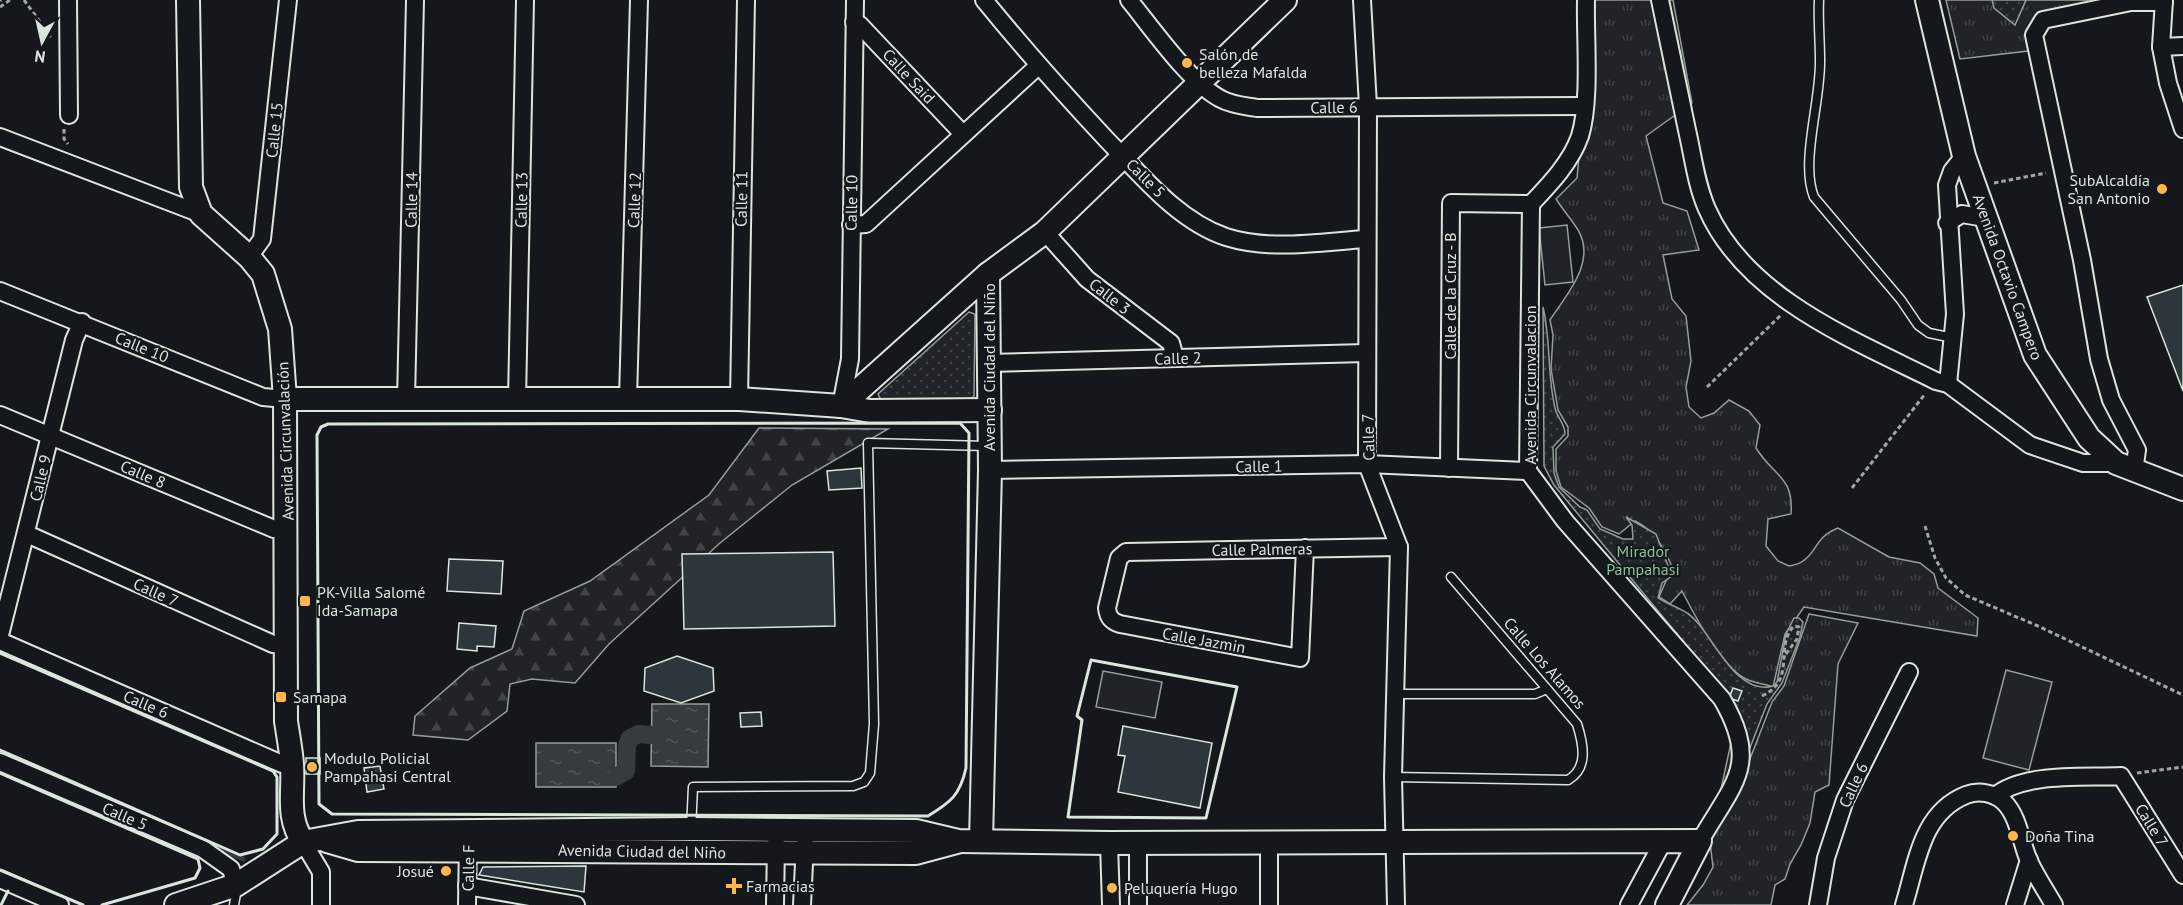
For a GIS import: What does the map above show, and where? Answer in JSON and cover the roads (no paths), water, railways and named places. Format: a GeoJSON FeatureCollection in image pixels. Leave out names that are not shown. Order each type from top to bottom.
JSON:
{"type":"FeatureCollection","features":[{"type":"Feature","properties":{"kind":"main road","name":"Avenida Circunvalación"},"geometry":{"type":"LineString","coordinates":[[188,0],[191,187],[201,214],[249,257],[263,274],[280,329],[285,399],[287,529],[286,721],[292,764],[292,817],[294,827],[314,841]]}},
{"type":"Feature","properties":{"kind":"main road","name":"Avenida Ciudad del Niño"},"geometry":{"type":"LineString","coordinates":[[468,840],[805,841],[916,853],[958,841],[981,841],[990,470],[988,274],[1045,232],[1285,0]]}},
{"type":"Feature","properties":{"kind":"main road","name":"Avenida Octavio Campero"},"geometry":{"type":"LineString","coordinates":[[1927,0],[1964,156],[2035,355],[2089,438],[2125,467],[2183,489]]}},
{"type":"Feature","properties":{"kind":"main road"},"geometry":{"type":"LineString","coordinates":[[841,405],[988,274]]}},
{"type":"Feature","properties":{"kind":"main road"},"geometry":{"type":"LineString","coordinates":[[285,399],[739,399],[841,405],[870,411],[990,410]]}},
{"type":"Feature","properties":{"kind":"main road","name":"Avenida Ciudad del Niño"},"geometry":{"type":"LineString","coordinates":[[314,841],[358,849],[468,840],[691,830],[776,841]]}},
{"type":"Feature","properties":{"kind":"main road"},"geometry":{"type":"LineString","coordinates":[[176,905],[235,895],[314,841]]}},
{"type":"Feature","properties":{"kind":"main road"},"geometry":{"type":"LineString","coordinates":[[981,841],[1109,843],[1700,841],[1667,905]]}},
{"type":"Feature","properties":{"kind":"street"},"geometry":{"type":"LineString","coordinates":[[68,0],[69,116]]}},
{"type":"Feature","properties":{"kind":"street","name":"Calle 15"},"geometry":{"type":"LineString","coordinates":[[249,257],[262,239],[288,0]]}},
{"type":"Feature","properties":{"kind":"street","name":"Calle 14"},"geometry":{"type":"LineString","coordinates":[[406,400],[415,0]]}},
{"type":"Feature","properties":{"kind":"street","name":"Calle 13"},"geometry":{"type":"LineString","coordinates":[[517,400],[525,0]]}},
{"type":"Feature","properties":{"kind":"street","name":"Calle 12"},"geometry":{"type":"LineString","coordinates":[[628,399],[639,0]]}},
{"type":"Feature","properties":{"kind":"street","name":"Calle 11"},"geometry":{"type":"LineString","coordinates":[[739,399],[746,0]]}},
{"type":"Feature","properties":{"kind":"street","name":"Calle 10"},"geometry":{"type":"LineString","coordinates":[[841,405],[850,359],[855,0]]}},
{"type":"Feature","properties":{"kind":"street","name":"Calle 5"},"geometry":{"type":"LineString","coordinates":[[984,0],[1038,66],[1124,157],[1168,201],[1205,228],[1227,237],[1285,244],[1366,239]]}},
{"type":"Feature","properties":{"kind":"street","name":"Calle 6"},"geometry":{"type":"LineString","coordinates":[[1129,0],[1198,82],[1220,99],[1238,105],[1257,108],[1584,106]]}},
{"type":"Feature","properties":{"kind":"street","name":"Calle 7"},"geometry":{"type":"LineString","coordinates":[[1362,0],[1368,106],[1367,464],[1399,547],[1393,777],[1396,905]]}},
{"type":"Feature","properties":{"kind":"street"},"geometry":{"type":"LineString","coordinates":[[1531,204],[1566,164],[1580,136],[1584,106],[1586,0]]}},
{"type":"Feature","properties":{"kind":"street"},"geometry":{"type":"LineString","coordinates":[[1660,0],[1695,174],[1707,208],[1721,235],[1735,253],[1791,306],[1942,382],[2031,445],[2083,463],[2125,467],[2138,450],[2111,400],[2099,359],[2063,170],[2035,45],[2036,28],[2043,20],[2130,1],[2164,1],[2161,47],[2168,83],[2183,129]]}},
{"type":"Feature","properties":{"kind":"street","name":"Calle Said"},"geometry":{"type":"LineString","coordinates":[[854,22],[860,25],[962,133]]}},
{"type":"Feature","properties":{"kind":"street"},"geometry":{"type":"LineString","coordinates":[[2161,47],[2183,46]]}},
{"type":"Feature","properties":{"kind":"street"},"geometry":{"type":"LineString","coordinates":[[851,225],[866,224],[962,133],[1038,66]]}},
{"type":"Feature","properties":{"kind":"street"},"geometry":{"type":"LineString","coordinates":[[0,137],[201,214]]}},
{"type":"Feature","properties":{"kind":"street"},"geometry":{"type":"LineString","coordinates":[[1942,382],[1953,338],[1955,314],[1947,223],[1947,185],[1952,171],[1964,156]]}},
{"type":"Feature","properties":{"kind":"street","name":"Calle de la Cruz - B"},"geometry":{"type":"LineString","coordinates":[[1449,468],[1451,203],[1531,204]]}},
{"type":"Feature","properties":{"kind":"street","name":"Avenida Circunvalacion"},"geometry":{"type":"LineString","coordinates":[[1531,204],[1528,471],[1565,521],[1722,699],[1737,726],[1742,749],[1740,773],[1700,841]]}},
{"type":"Feature","properties":{"kind":"street"},"geometry":{"type":"LineString","coordinates":[[1947,223],[1962,214],[1985,218]]}},
{"type":"Feature","properties":{"kind":"street","name":"Calle 3"},"geometry":{"type":"LineString","coordinates":[[1045,232],[1088,279],[1171,343],[1175,358]]}},
{"type":"Feature","properties":{"kind":"street","name":"Calle 10"},"geometry":{"type":"LineString","coordinates":[[0,291],[82,322],[262,397],[285,399]]}},
{"type":"Feature","properties":{"kind":"street","name":"Calle 9"},"geometry":{"type":"LineString","coordinates":[[0,635],[74,340],[82,322]]}},
{"type":"Feature","properties":{"kind":"street","name":"Calle 2"},"geometry":{"type":"LineString","coordinates":[[989,363],[1366,353]]}},
{"type":"Feature","properties":{"kind":"street","name":"Calle 8"},"geometry":{"type":"LineString","coordinates":[[0,415],[274,529],[287,529]]}},
{"type":"Feature","properties":{"kind":"street","name":"Calle 1"},"geometry":{"type":"LineString","coordinates":[[990,470],[1367,464],[1528,471]]}},
{"type":"Feature","properties":{"kind":"street","name":"Calle 7"},"geometry":{"type":"LineString","coordinates":[[27,534],[273,644],[286,645]]}},
{"type":"Feature","properties":{"kind":"street","name":"Calle Palmeras"},"geometry":{"type":"LineString","coordinates":[[1109,618],[1107,608],[1119,558],[1126,552],[1399,547]]}},
{"type":"Feature","properties":{"kind":"street","name":"Calle Jazmin"},"geometry":{"type":"LineString","coordinates":[[1109,618],[1120,624],[1300,657],[1305,548]]}},
{"type":"Feature","properties":{"kind":"street","name":"Calle 6"},"geometry":{"type":"LineString","coordinates":[[0,641],[282,764],[292,764]]}},
{"type":"Feature","properties":{"kind":"street","name":"Calle 6"},"geometry":{"type":"LineString","coordinates":[[1818,905],[1826,858],[1845,800],[1909,672]]}},
{"type":"Feature","properties":{"kind":"street","name":"Calle 5"},"geometry":{"type":"LineString","coordinates":[[0,762],[203,849],[231,869],[235,895]]}},
{"type":"Feature","properties":{"kind":"street","name":"Calle 7"},"geometry":{"type":"LineString","coordinates":[[1995,796],[2007,787],[2026,781],[2121,776],[2183,875]]}},
{"type":"Feature","properties":{"kind":"street"},"geometry":{"type":"LineString","coordinates":[[1904,905],[1931,821],[1943,807],[1973,792],[1995,796],[2004,802],[2013,814],[2029,860],[2054,905]]}},
{"type":"Feature","properties":{"kind":"street","name":"Calle F"},"geometry":{"type":"LineString","coordinates":[[467,905],[468,840]]}},
{"type":"Feature","properties":{"kind":"street"},"geometry":{"type":"LineString","coordinates":[[1629,905],[1664,840]]}},
{"type":"Feature","properties":{"kind":"street","name":"Avenida Circunvalación"},"geometry":{"type":"LineString","coordinates":[[314,841],[321,872],[321,905]]}},
{"type":"Feature","properties":{"kind":"street"},"geometry":{"type":"LineString","coordinates":[[775,905],[776,841]]}},
{"type":"Feature","properties":{"kind":"street"},"geometry":{"type":"LineString","coordinates":[[802,905],[805,841]]}},
{"type":"Feature","properties":{"kind":"street"},"geometry":{"type":"LineString","coordinates":[[1269,841],[1269,905]]}},
{"type":"Feature","properties":{"kind":"street"},"geometry":{"type":"LineString","coordinates":[[1109,843],[1111,905]]}},
{"type":"Feature","properties":{"kind":"street"},"geometry":{"type":"LineString","coordinates":[[1138,843],[1138,905]]}},
{"type":"Feature","properties":{"kind":"street"},"geometry":{"type":"LineString","coordinates":[[2016,905],[2029,860]]}},
{"type":"Feature","properties":{"kind":"street"},"geometry":{"type":"LineString","coordinates":[[0,879],[60,905]]}},
{"type":"Feature","properties":{"kind":"street"},"geometry":{"type":"LineString","coordinates":[[467,886],[576,905]]}},
{"type":"Feature","properties":{"kind":"lane"},"geometry":{"type":"LineString","coordinates":[[1819,0],[1817,35],[1820,60],[1808,183],[1814,197],[1901,300],[1918,325],[1929,333],[1953,338]]}},
{"type":"Feature","properties":{"kind":"lane"},"geometry":{"type":"LineString","coordinates":[[691,830],[693,787],[853,786],[864,782],[870,773],[874,724],[868,443],[990,446]]}},
{"type":"Feature","properties":{"kind":"lane","name":"Calle Los Alamos"},"geometry":{"type":"LineString","coordinates":[[1393,777],[1569,780],[1576,776],[1582,764],[1584,745],[1577,724],[1451,577]]}},
{"type":"Feature","properties":{"kind":"lane"},"geometry":{"type":"LineString","coordinates":[[1394,694],[1535,694],[1547,689]]}},
{"type":"Feature","properties":{"kind":"water"},"geometry":{"type":"Polygon","coordinates":[[[652,704],[709,704],[708,767],[651,766],[652,704]]]}},
{"type":"Feature","properties":{"kind":"water"},"geometry":{"type":"Polygon","coordinates":[[[536,743],[616,743],[616,787],[536,787],[536,743]]]}},
{"type":"Feature","properties":{"kind":"waterway"},"geometry":{"type":"LineString","coordinates":[[616,777],[626,771],[627,746],[630,738],[639,734],[652,735]]}},
{"type":"Feature","properties":{"kind":"waterway"},"geometry":{"type":"LineString","coordinates":[[208,844],[243,859]]}},
{"type":"Feature","properties":{"kind":"place","name":"Salón de belleza Mafalda"},"geometry":{"type":"Point","coordinates":[1187,63]}},
{"type":"Feature","properties":{"kind":"place","name":"SubAlcaldía San Antonio"},"geometry":{"type":"Point","coordinates":[2162,189]}},
{"type":"Feature","properties":{"kind":"place","name":"PK-Villa Salomé Ida-Samapa"},"geometry":{"type":"Point","coordinates":[305,601]}},
{"type":"Feature","properties":{"kind":"place","name":"Samapa"},"geometry":{"type":"Point","coordinates":[281,697]}},
{"type":"Feature","properties":{"kind":"place","name":"Modulo Policial Pampahasi Central"},"geometry":{"type":"Point","coordinates":[312,767]}},
{"type":"Feature","properties":{"kind":"place","name":"Doña Tina"},"geometry":{"type":"Point","coordinates":[2013,836]}},
{"type":"Feature","properties":{"kind":"place","name":"Josué"},"geometry":{"type":"Point","coordinates":[446,871]}},
{"type":"Feature","properties":{"kind":"place","name":"Farmacias"},"geometry":{"type":"Point","coordinates":[734,886]}},
{"type":"Feature","properties":{"kind":"place","name":"Peluquería Hugo"},"geometry":{"type":"Point","coordinates":[1112,888]}},
{"type":"Feature","properties":{"kind":"park label","name":"Mirador Pampahasi"},"geometry":{"type":"Point","coordinates":[1643,560]}}]}
